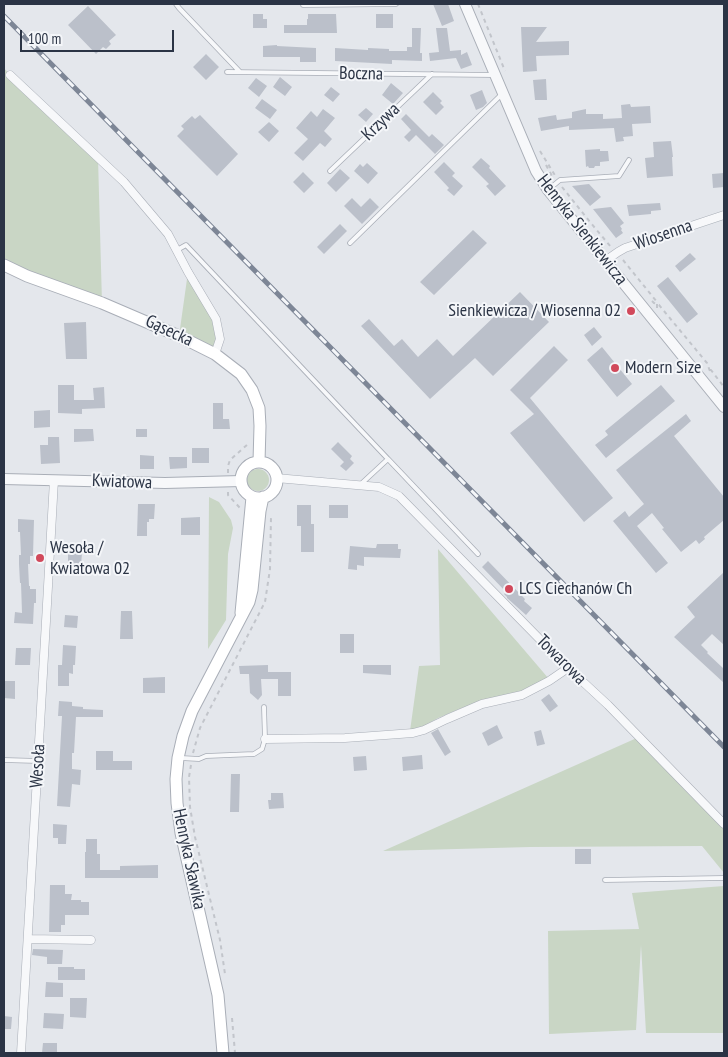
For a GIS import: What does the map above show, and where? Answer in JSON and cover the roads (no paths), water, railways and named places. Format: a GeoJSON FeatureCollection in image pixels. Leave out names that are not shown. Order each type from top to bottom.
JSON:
{"type":"FeatureCollection","features":[{"type":"Feature","properties":{"kind":"main road","name":"Gąsecka"},"geometry":{"type":"LineString","coordinates":[[4,266],[142,319],[215,354],[241,374],[252,390],[259,408],[259,462]]}},
{"type":"Feature","properties":{"kind":"main road"},"geometry":{"type":"LineString","coordinates":[[259,462],[272,469],[276,478],[272,492],[257,497],[245,492],[242,487],[242,472],[249,465],[259,462]]}},
{"type":"Feature","properties":{"kind":"main road","name":"Henryka Sławika"},"geometry":{"type":"LineString","coordinates":[[222,1053],[218,995],[181,834],[176,779],[183,736],[192,711],[249,602],[252,590],[260,511],[257,497]]}},
{"type":"Feature","properties":{"kind":"street","name":"Henryka Sienkiewicza"},"geometry":{"type":"LineString","coordinates":[[465,4],[499,74],[503,94],[536,171],[548,190],[605,261],[723,395]]}},
{"type":"Feature","properties":{"kind":"street"},"geometry":{"type":"LineString","coordinates":[[10,75],[124,182],[168,234],[216,319],[220,339],[215,354]]}},
{"type":"Feature","properties":{"kind":"street","name":"Wiosenna"},"geometry":{"type":"LineString","coordinates":[[605,261],[614,251],[724,215]]}},
{"type":"Feature","properties":{"kind":"street","name":"Kwiatowa"},"geometry":{"type":"LineString","coordinates":[[4,478],[165,483],[241,481]]}},
{"type":"Feature","properties":{"kind":"street"},"geometry":{"type":"LineString","coordinates":[[276,478],[360,485]]}},
{"type":"Feature","properties":{"kind":"street","name":"Wesoła"},"geometry":{"type":"LineString","coordinates":[[20,1053],[54,480]]}},
{"type":"Feature","properties":{"kind":"street","name":"Towarowa"},"geometry":{"type":"LineString","coordinates":[[360,485],[379,487],[399,496],[724,824]]}},
{"type":"Feature","properties":{"kind":"street"},"geometry":{"type":"LineString","coordinates":[[265,739],[345,738],[413,733],[482,704],[522,695],[549,681],[568,668]]}},
{"type":"Feature","properties":{"kind":"street"},"geometry":{"type":"LineString","coordinates":[[28,939],[91,940]]}},
{"type":"Feature","properties":{"kind":"lane"},"geometry":{"type":"LineString","coordinates":[[176,4],[240,72]]}},
{"type":"Feature","properties":{"kind":"lane"},"geometry":{"type":"LineString","coordinates":[[303,4],[396,4]]}},
{"type":"Feature","properties":{"kind":"lane","name":"Boczna"},"geometry":{"type":"LineString","coordinates":[[227,72],[499,74]]}},
{"type":"Feature","properties":{"kind":"lane","name":"Krzywa"},"geometry":{"type":"LineString","coordinates":[[330,171],[432,74]]}},
{"type":"Feature","properties":{"kind":"lane"},"geometry":{"type":"LineString","coordinates":[[350,243],[503,94]]}},
{"type":"Feature","properties":{"kind":"lane"},"geometry":{"type":"LineString","coordinates":[[548,190],[557,182],[619,176],[630,160]]}},
{"type":"Feature","properties":{"kind":"lane"},"geometry":{"type":"LineString","coordinates":[[177,250],[186,245],[478,554]]}},
{"type":"Feature","properties":{"kind":"lane"},"geometry":{"type":"LineString","coordinates":[[360,485],[388,459]]}},
{"type":"Feature","properties":{"kind":"lane"},"geometry":{"type":"LineString","coordinates":[[178,758],[254,754],[262,749],[265,739],[264,708]]}},
{"type":"Feature","properties":{"kind":"lane"},"geometry":{"type":"LineString","coordinates":[[4,760],[38,761]]}},
{"type":"Feature","properties":{"kind":"lane"},"geometry":{"type":"LineString","coordinates":[[605,880],[724,878]]}},
{"type":"Feature","properties":{"kind":"railway"},"geometry":{"type":"LineString","coordinates":[[4,16],[724,747]]}},
{"type":"Feature","properties":{"kind":"place","name":"Sienkiewicza / Wiosenna 02"},"geometry":{"type":"Point","coordinates":[631,311]}},
{"type":"Feature","properties":{"kind":"place","name":"Modern Size"},"geometry":{"type":"Point","coordinates":[615,368]}},
{"type":"Feature","properties":{"kind":"place","name":"Wesoła / Kwiatowa 02"},"geometry":{"type":"Point","coordinates":[40,558]}},
{"type":"Feature","properties":{"kind":"place","name":"LCS Ciechanów Ch"},"geometry":{"type":"Point","coordinates":[509,589]}}]}
